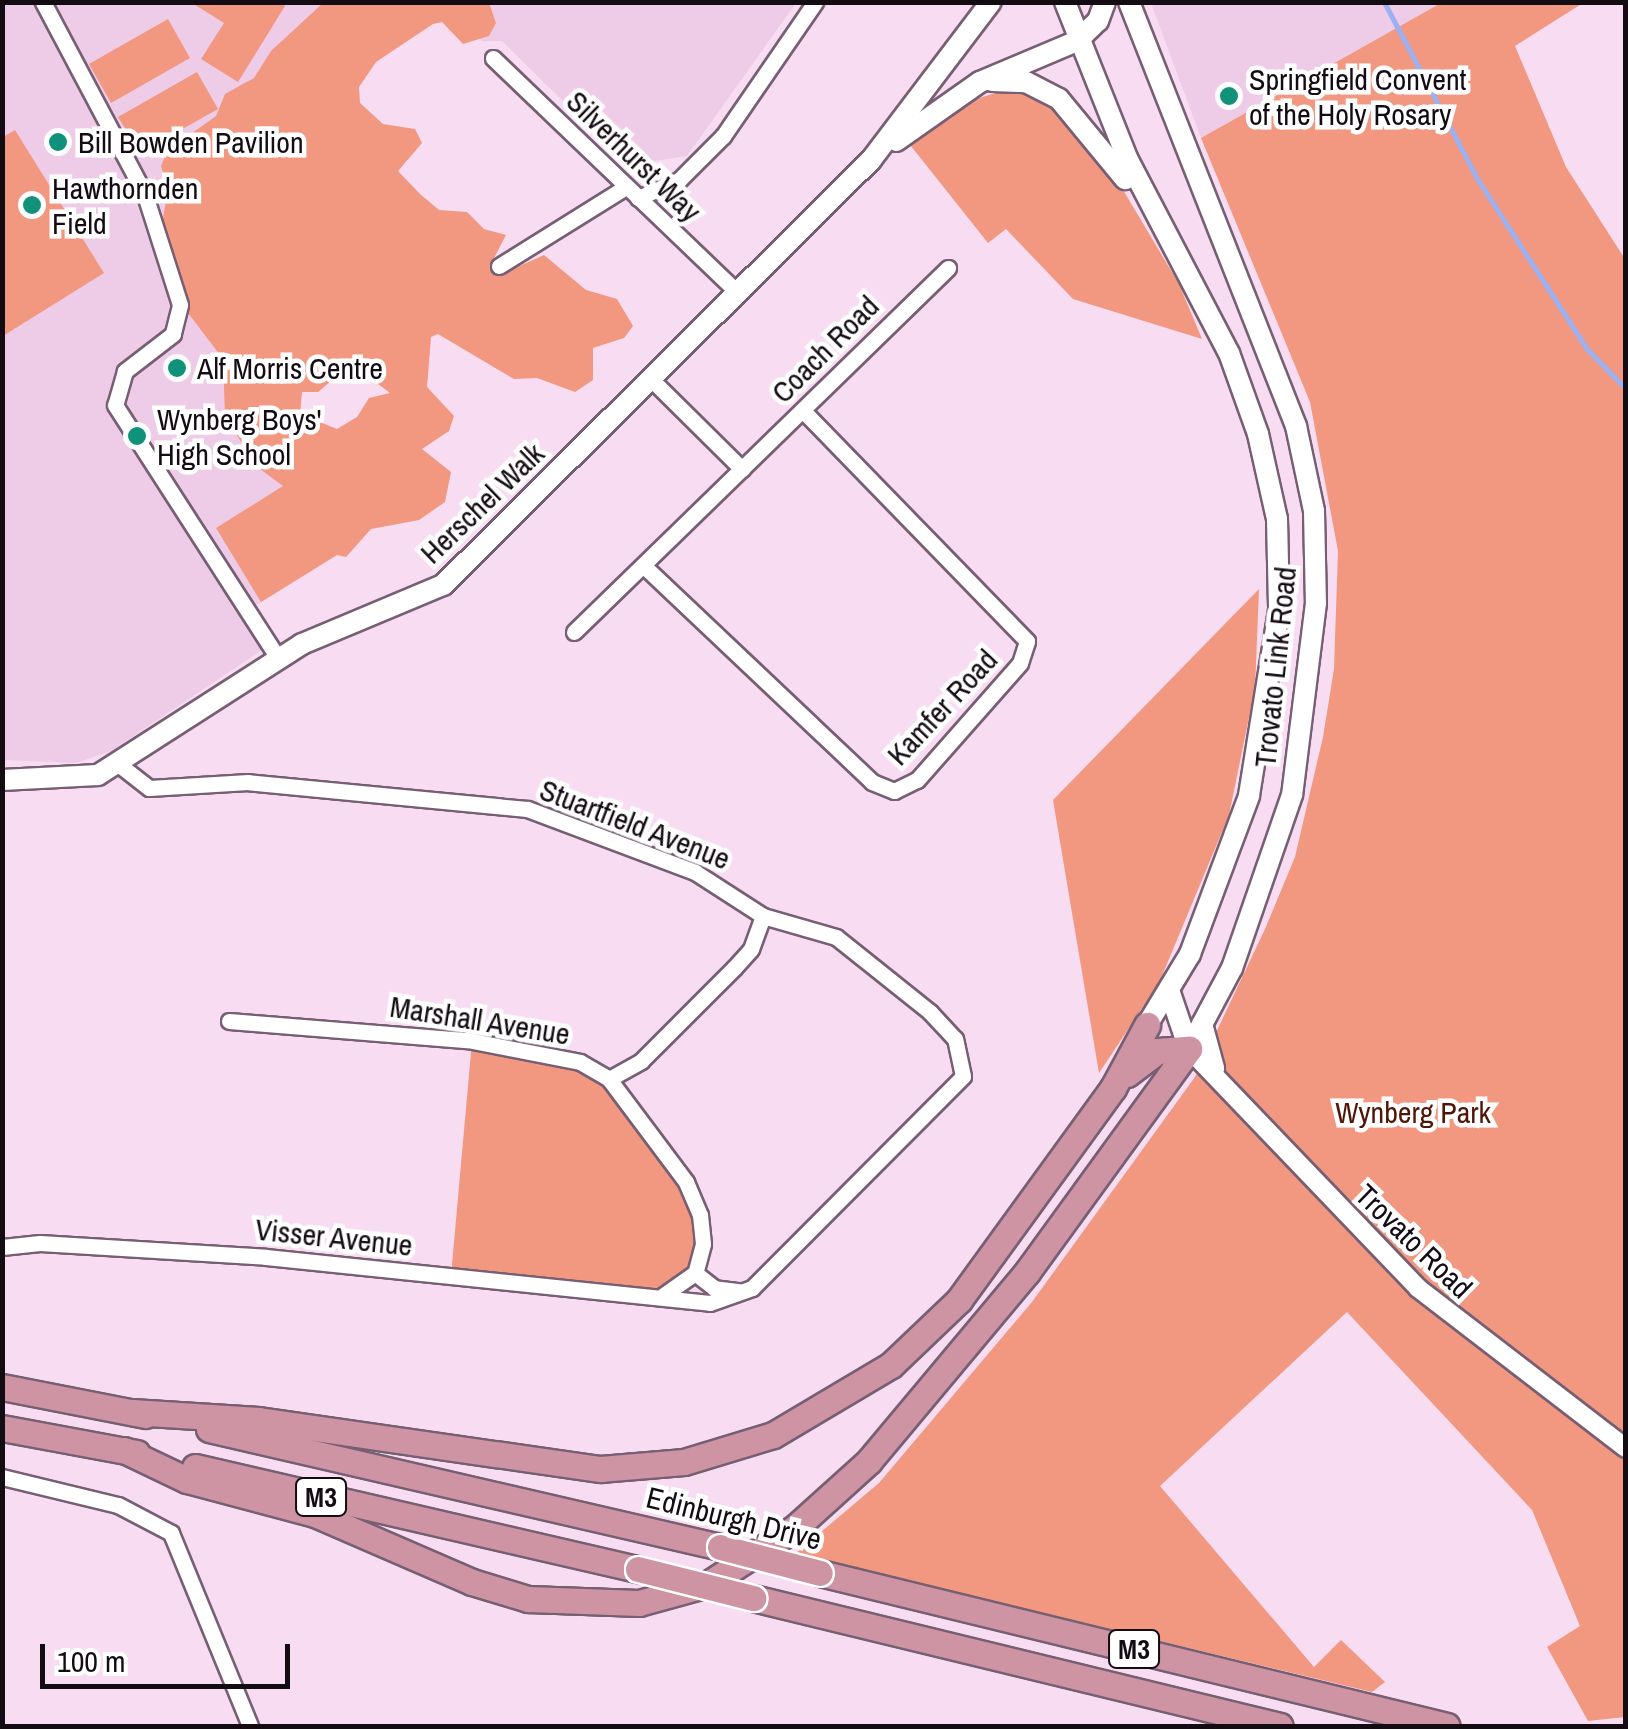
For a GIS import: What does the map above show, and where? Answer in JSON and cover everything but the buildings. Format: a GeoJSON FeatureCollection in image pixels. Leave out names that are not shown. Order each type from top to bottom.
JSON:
{"type":"FeatureCollection","features":[{"type":"Feature","properties":{"kind":"highway"},"geometry":{"type":"LineString","coordinates":[[132,1412],[259,1420],[573,1468],[656,1466],[742,1445],[811,1417],[920,1340],[1033,1204],[1113,1088],[1147,1025]]}},
{"type":"Feature","properties":{"kind":"highway"},"geometry":{"type":"LineString","coordinates":[[1113,1088],[1150,1054],[1189,1049]]}},
{"type":"Feature","properties":{"kind":"highway"},"geometry":{"type":"LineString","coordinates":[[124,1450],[188,1480],[315,1514],[472,1582],[528,1599],[638,1603],[708,1584],[796,1527],[869,1460],[1027,1272],[1189,1049]]}},
{"type":"Feature","properties":{"kind":"highway","name":"Edinburgh Drive"},"geometry":{"type":"LineString","coordinates":[[2,1387],[132,1412],[720,1546],[1448,1726]]}},
{"type":"Feature","properties":{"kind":"highway","name":"M3"},"geometry":{"type":"LineString","coordinates":[[2,1428],[124,1450],[638,1569],[1280,1726]]}},
{"type":"Feature","properties":{"kind":"main road","name":"Herschel Walk"},"geometry":{"type":"LineString","coordinates":[[2,780],[63,780],[120,765],[278,658],[443,586],[871,160],[991,2]]}},
{"type":"Feature","properties":{"kind":"main road","name":"Trovato Link Road"},"geometry":{"type":"LineString","coordinates":[[1065,2],[1077,41],[1214,322],[1254,419],[1280,568],[1272,670],[1239,837],[1169,990],[1147,1025]]}},
{"type":"Feature","properties":{"kind":"main road"},"geometry":{"type":"LineString","coordinates":[[1077,41],[1098,21],[1104,2]]}},
{"type":"Feature","properties":{"kind":"main road"},"geometry":{"type":"LineString","coordinates":[[1117,2],[1154,65]]}},
{"type":"Feature","properties":{"kind":"main road","name":"Trovato Link Road"},"geometry":{"type":"LineString","coordinates":[[1129,2],[1296,426],[1314,511],[1315,620],[1292,795],[1268,878],[1189,1049]]}},
{"type":"Feature","properties":{"kind":"main road","name":"Herschel Walk"},"geometry":{"type":"LineString","coordinates":[[871,160],[980,82],[1077,41]]}},
{"type":"Feature","properties":{"kind":"main road"},"geometry":{"type":"LineString","coordinates":[[980,82],[1026,82],[1059,99],[1166,230]]}},
{"type":"Feature","properties":{"kind":"main road"},"geometry":{"type":"LineString","coordinates":[[1169,990],[1189,1049]]}},
{"type":"Feature","properties":{"kind":"main road"},"geometry":{"type":"LineString","coordinates":[[1202,1024],[1214,1068]]}},
{"type":"Feature","properties":{"kind":"street"},"geometry":{"type":"LineString","coordinates":[[43,2],[136,175],[180,312],[168,339],[125,371],[114,406],[278,658]]}},
{"type":"Feature","properties":{"kind":"street"},"geometry":{"type":"LineString","coordinates":[[499,266],[632,192],[679,180],[722,136],[815,2]]}},
{"type":"Feature","properties":{"kind":"street","name":"Silverhurst Way"},"geometry":{"type":"LineString","coordinates":[[493,58],[738,293]]}},
{"type":"Feature","properties":{"kind":"street","name":"Coach Road"},"geometry":{"type":"LineString","coordinates":[[574,632],[646,568],[948,268]]}},
{"type":"Feature","properties":{"kind":"street"},"geometry":{"type":"LineString","coordinates":[[650,380],[742,469]]}},
{"type":"Feature","properties":{"kind":"street","name":"Kamfer Road"},"geometry":{"type":"LineString","coordinates":[[646,568],[872,782],[894,791],[916,780],[1020,663],[1027,641],[802,410]]}},
{"type":"Feature","properties":{"kind":"street","name":"Stuartfield Avenue"},"geometry":{"type":"LineString","coordinates":[[120,765],[149,788],[248,782],[527,809],[696,872],[763,916],[836,937],[880,966],[955,1040],[964,1066],[955,1089],[752,1288],[710,1303],[660,1296]]}},
{"type":"Feature","properties":{"kind":"street"},"geometry":{"type":"LineString","coordinates":[[660,1296],[677,1290],[694,1273],[704,1238],[696,1200],[610,1079],[640,1060],[734,968],[751,949],[763,916]]}},
{"type":"Feature","properties":{"kind":"street","name":"Marshall Avenue"},"geometry":{"type":"LineString","coordinates":[[229,1022],[466,1040],[580,1062],[610,1079]]}},
{"type":"Feature","properties":{"kind":"street","name":"Trovato Road"},"geometry":{"type":"LineString","coordinates":[[1189,1049],[1214,1068],[1418,1288],[1626,1448]]}},
{"type":"Feature","properties":{"kind":"street","name":"Visser Avenue"},"geometry":{"type":"LineString","coordinates":[[2,1246],[40,1242],[266,1256],[660,1296]]}},
{"type":"Feature","properties":{"kind":"street"},"geometry":{"type":"LineString","coordinates":[[694,1273],[730,1293],[752,1288]]}},
{"type":"Feature","properties":{"kind":"street"},"geometry":{"type":"LineString","coordinates":[[2,1477],[118,1506],[170,1532],[250,1726]]}},
{"type":"Feature","properties":{"kind":"shaded area","name":"Wynberg Boys' High School"},"geometry":{"type":"Polygon","coordinates":[[[3,3],[328,3],[200,320],[342,552],[244,613],[265,648],[111,751],[76,763],[3,760],[3,3]]]}},
{"type":"Feature","properties":{"kind":"shaded area"},"geometry":{"type":"Polygon","coordinates":[[[438,3],[796,3],[687,156],[628,165],[502,41],[482,41],[438,3]]]}},
{"type":"Feature","properties":{"kind":"shaded area","name":"Springfield Convent of the Holy Rosary"},"geometry":{"type":"Polygon","coordinates":[[[1151,3],[1441,3],[1201,138],[1151,3]]]}},
{"type":"Feature","properties":{"kind":"green space"},"geometry":{"type":"Polygon","coordinates":[[[279,2],[285,6],[238,82],[201,59],[224,23],[192,3],[279,2]]]}},
{"type":"Feature","properties":{"kind":"green space"},"geometry":{"type":"Polygon","coordinates":[[[323,3],[489,3],[496,23],[489,36],[463,44],[442,22],[433,24],[376,62],[359,87],[360,103],[383,124],[415,129],[422,143],[398,171],[420,194],[439,210],[467,212],[484,229],[506,235],[492,262],[500,275],[544,255],[586,290],[617,299],[633,326],[624,338],[593,348],[593,380],[575,392],[537,378],[514,379],[438,334],[431,337],[427,387],[454,416],[449,431],[422,449],[451,472],[445,502],[419,520],[371,529],[346,557],[337,555],[261,602],[216,528],[283,486],[256,466],[225,416],[223,359],[188,313],[161,230],[168,189],[161,166],[167,151],[216,116],[225,94],[254,78],[271,51],[323,3]],[[361,371],[337,376],[318,392],[302,392],[300,414],[337,429],[357,417],[369,398],[390,393],[361,371]]]}},
{"type":"Feature","properties":{"kind":"green space","name":"Wynberg Park"},"geometry":{"type":"Polygon","coordinates":[[[1441,3],[1583,3],[1515,46],[1566,167],[1625,259],[1625,1717],[1588,1721],[1547,1647],[1580,1626],[1532,1510],[1347,1312],[1160,1486],[1314,1667],[1341,1640],[1385,1682],[1372,1692],[795,1554],[879,1483],[1032,1302],[1195,1077],[1295,857],[1323,737],[1334,669],[1338,551],[1310,402],[1201,138],[1441,3]]]}},
{"type":"Feature","properties":{"kind":"green space"},"geometry":{"type":"Polygon","coordinates":[[[168,19],[190,58],[111,103],[89,64],[168,19]]]}},
{"type":"Feature","properties":{"kind":"green space"},"geometry":{"type":"Polygon","coordinates":[[[197,72],[218,109],[140,153],[118,117],[197,72]]]}},
{"type":"Feature","properties":{"kind":"green space"},"geometry":{"type":"Polygon","coordinates":[[[1016,87],[1058,109],[1113,173],[1179,284],[1202,339],[1073,299],[1006,229],[988,243],[907,141],[969,101],[1016,87]]]}},
{"type":"Feature","properties":{"kind":"green space","name":"Hawthornden Field"},"geometry":{"type":"Polygon","coordinates":[[[15,130],[104,273],[3,336],[3,137],[15,130]]]}},
{"type":"Feature","properties":{"kind":"green space"},"geometry":{"type":"Polygon","coordinates":[[[1259,589],[1255,688],[1229,815],[1159,983],[1099,1073],[1053,800],[1259,589]]]}},
{"type":"Feature","properties":{"kind":"green space"},"geometry":{"type":"Polygon","coordinates":[[[472,1041],[587,1061],[695,1206],[698,1264],[658,1295],[451,1276],[472,1041]]]}},
{"type":"Feature","properties":{"kind":"waterway"},"geometry":{"type":"LineString","coordinates":[[1384,2],[1478,180],[1587,349],[1626,389]]}},
{"type":"Feature","properties":{"kind":"place","name":"Springfield Convent of the Holy Rosary"},"geometry":{"type":"Point","coordinates":[1229,96]}},
{"type":"Feature","properties":{"kind":"place","name":"Bill Bowden Pavilion"},"geometry":{"type":"Point","coordinates":[58,142]}},
{"type":"Feature","properties":{"kind":"place","name":"Hawthornden Field"},"geometry":{"type":"Point","coordinates":[32,205]}},
{"type":"Feature","properties":{"kind":"place","name":"Alf Morris Centre"},"geometry":{"type":"Point","coordinates":[177,368]}},
{"type":"Feature","properties":{"kind":"place","name":"Wynberg Boys' High School"},"geometry":{"type":"Point","coordinates":[137,436]}}]}
